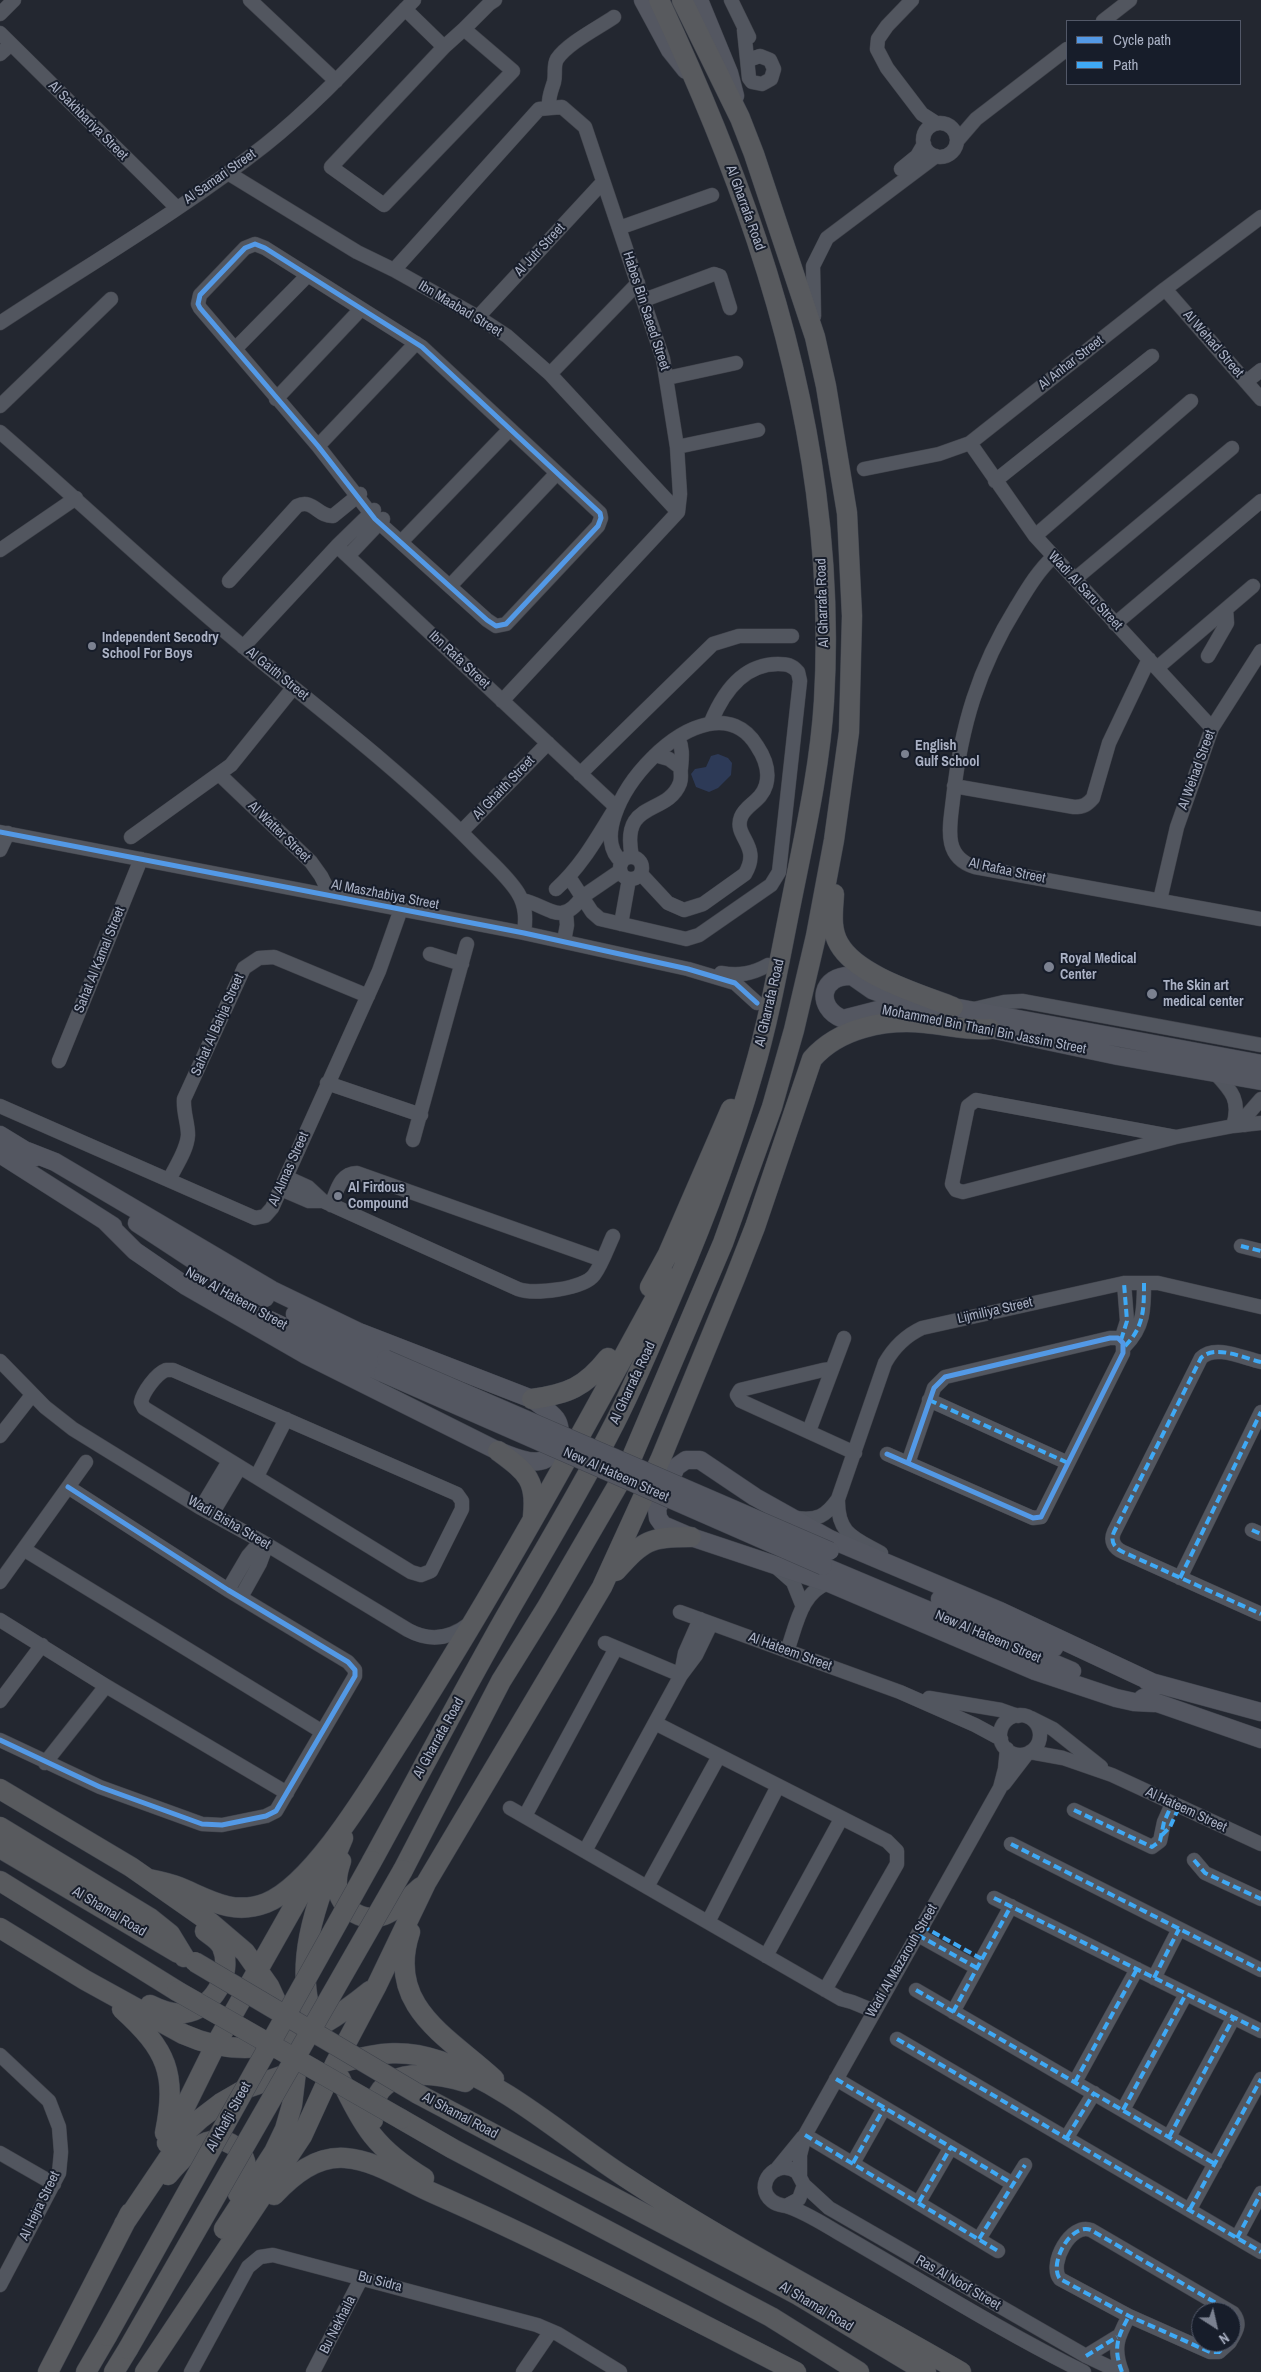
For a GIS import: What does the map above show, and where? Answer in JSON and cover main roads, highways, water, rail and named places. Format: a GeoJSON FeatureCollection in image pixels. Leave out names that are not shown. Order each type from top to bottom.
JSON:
{"type":"FeatureCollection","features":[{"type":"Feature","properties":{"kind":"highway","name":"Al Gharrafa Road"},"geometry":{"type":"LineString","coordinates":[[372,1861],[504,1620],[609,1434],[642,1366],[719,1183],[756,1061],[773,996],[814,786],[824,702],[825,608],[816,495],[795,377],[767,267],[751,219],[659,0]]}},
{"type":"Feature","properties":{"kind":"highway","name":"Al Gharrafa Road"},"geometry":{"type":"LineString","coordinates":[[404,1870],[501,1681],[547,1607],[626,1471],[723,1243],[772,1107],[806,984],[834,840],[849,732],[852,616],[847,513],[835,438],[815,337],[787,247],[740,118],[682,0]]}},
{"type":"Feature","properties":{"kind":"highway"},"geometry":{"type":"LineString","coordinates":[[834,840],[836,876],[833,927],[839,944],[855,963],[864,969],[962,1009]]}},
{"type":"Feature","properties":{"kind":"highway"},"geometry":{"type":"LineString","coordinates":[[546,1496],[544,1488],[546,1478],[608,1358],[668,1254],[740,1085],[768,965],[791,882],[798,866]]}},
{"type":"Feature","properties":{"kind":"highway"},"geometry":{"type":"LineString","coordinates":[[145,2372],[302,2136],[335,2064],[377,1985],[426,1883],[602,1587],[661,1458],[756,1227],[808,1070],[820,1050],[833,1040],[850,1032],[890,1023],[924,1023],[969,1031],[990,1029]]}},
{"type":"Feature","properties":{"kind":"highway"},"geometry":{"type":"LineString","coordinates":[[735,1278],[772,1107]]}},
{"type":"Feature","properties":{"kind":"highway"},"geometry":{"type":"LineString","coordinates":[[149,1879],[178,1886],[222,1906],[249,1907],[264,1903],[281,1895],[306,1873],[354,1811],[475,1620],[546,1496],[719,1183]]}},
{"type":"Feature","properties":{"kind":"highway"},"geometry":{"type":"LineString","coordinates":[[532,1399],[573,1390],[596,1374],[608,1358]]}},
{"type":"Feature","properties":{"kind":"highway"},"geometry":{"type":"LineString","coordinates":[[498,1451],[520,1467],[529,1478],[534,1492],[532,1521]]}},
{"type":"Feature","properties":{"kind":"highway"},"geometry":{"type":"LineString","coordinates":[[602,1587],[636,1549],[643,1544],[659,1538],[691,1537]]}},
{"type":"Feature","properties":{"kind":"highway"},"geometry":{"type":"LineString","coordinates":[[0,1789],[149,1879],[233,1940],[259,1969],[277,2001],[290,2041],[296,2072],[292,2105],[285,2129],[274,2152],[224,2229],[166,2327],[158,2351]]}},
{"type":"Feature","properties":{"kind":"highway"},"geometry":{"type":"LineString","coordinates":[[354,1811],[337,1881],[339,1895],[346,1906],[356,1914],[370,1918],[384,1916],[426,1883]]}},
{"type":"Feature","properties":{"kind":"highway"},"geometry":{"type":"LineString","coordinates":[[354,1811],[318,1897],[309,1934],[306,1985],[316,2029],[335,2064],[365,2128],[397,2160],[494,2220]]}},
{"type":"Feature","properties":{"kind":"highway"},"geometry":{"type":"LineString","coordinates":[[0,1827],[159,1924],[170,1934],[190,1960]]}},
{"type":"Feature","properties":{"kind":"highway","name":"Al Shamal Road"},"geometry":{"type":"LineString","coordinates":[[0,1848],[418,2094],[798,2295],[926,2372]]}},
{"type":"Feature","properties":{"kind":"highway"},"geometry":{"type":"LineString","coordinates":[[48,2372],[160,2158],[216,2044],[326,1848]]}},
{"type":"Feature","properties":{"kind":"highway","name":"Al Khafji Street"},"geometry":{"type":"LineString","coordinates":[[86,2372],[372,1861]]}},
{"type":"Feature","properties":{"kind":"highway","name":"Al Khafji Street"},"geometry":{"type":"LineString","coordinates":[[114,2372],[404,1870]]}},
{"type":"Feature","properties":{"kind":"highway"},"geometry":{"type":"LineString","coordinates":[[85,1980],[173,2013],[196,2010],[210,2000],[219,1988],[224,1971],[222,1946],[166,1899],[149,1879]]}},
{"type":"Feature","properties":{"kind":"highway"},"geometry":{"type":"LineString","coordinates":[[0,1881],[177,1991],[453,2149],[771,2317],[860,2372]]}},
{"type":"Feature","properties":{"kind":"highway"},"geometry":{"type":"LineString","coordinates":[[426,1883],[408,1938],[406,1953],[405,1975],[413,2001],[433,2028],[485,2070],[514,2099]]}},
{"type":"Feature","properties":{"kind":"highway"},"geometry":{"type":"LineString","coordinates":[[0,1928],[85,1980],[183,2034],[197,2041],[216,2044],[243,2048],[265,2047],[290,2041],[331,2022],[377,1985]]}},
{"type":"Feature","properties":{"kind":"highway"},"geometry":{"type":"LineString","coordinates":[[85,1980],[118,2005],[146,2032],[165,2063],[169,2073],[171,2094],[160,2158]]}},
{"type":"Feature","properties":{"kind":"highway"},"geometry":{"type":"LineString","coordinates":[[124,2224],[186,2132],[220,2103],[246,2088],[296,2072],[380,2052],[414,2054],[453,2066],[514,2099],[625,2177],[705,2226],[961,2372]]}},
{"type":"Feature","properties":{"kind":"highway"},"geometry":{"type":"LineString","coordinates":[[397,2160],[378,2134],[373,2113],[380,2092],[397,2078],[412,2075],[444,2076],[514,2099]]}},
{"type":"Feature","properties":{"kind":"highway"},"geometry":{"type":"LineString","coordinates":[[77,2314],[123,2249],[168,2174],[201,2146],[214,2141],[227,2142],[239,2150],[246,2169],[224,2229]]}},
{"type":"Feature","properties":{"kind":"highway"},"geometry":{"type":"LineString","coordinates":[[158,2351],[274,2196],[301,2170],[322,2160],[344,2158],[368,2164],[494,2220],[796,2372]]}},
{"type":"Feature","properties":{"kind":"main road","name":"Al Gharrafa Road"},"geometry":{"type":"LineString","coordinates":[[643,0],[670,50],[693,78]]}},
{"type":"Feature","properties":{"kind":"main road","name":"Al Gharrafa Road"},"geometry":{"type":"LineString","coordinates":[[699,0],[729,73],[740,118]]}},
{"type":"Feature","properties":{"kind":"main road","name":"Mohammed Bin Thani Bin Jassim Street"},"geometry":{"type":"LineString","coordinates":[[1261,1064],[962,1009],[886,997],[852,976],[836,978],[829,983],[824,998],[829,1011],[843,1019],[882,1009],[1118,1056],[1261,1081]]}},
{"type":"Feature","properties":{"kind":"main road"},"geometry":{"type":"LineString","coordinates":[[1243,1061],[1261,1053]]}},
{"type":"Feature","properties":{"kind":"main road","name":"New Al Hateem Street"},"geometry":{"type":"LineString","coordinates":[[0,1135],[207,1269],[384,1366]]}},
{"type":"Feature","properties":{"kind":"main road"},"geometry":{"type":"LineString","coordinates":[[27,1151],[55,1162],[289,1298],[359,1332],[532,1399],[550,1412],[557,1420],[559,1434],[554,1451],[541,1461],[530,1461],[498,1451],[306,1354],[186,1286],[135,1251],[105,1221]]}},
{"type":"Feature","properties":{"kind":"main road","name":"New Al Hateem Street"},"geometry":{"type":"LineString","coordinates":[[0,1154],[258,1315],[384,1366],[826,1558],[1040,1643],[1158,1685],[1261,1712]]}},
{"type":"Feature","properties":{"kind":"main road"},"geometry":{"type":"LineString","coordinates":[[1154,1703],[1134,1702],[1116,1698],[1035,1671],[829,1583],[691,1537],[663,1525],[657,1513],[676,1467],[686,1460],[700,1460],[786,1516],[848,1548],[1000,1611],[1158,1685]]}},
{"type":"Feature","properties":{"kind":"main road","name":"New Al Hateem Street"},"geometry":{"type":"LineString","coordinates":[[826,1558],[1038,1659],[1154,1703],[1261,1738]]}},
{"type":"Feature","properties":{"kind":"water"},"geometry":{"type":"Polygon","coordinates":[[[718,754],[728,758],[732,763],[731,775],[718,788],[709,792],[696,787],[691,774],[695,769],[706,767],[711,756],[718,754]]]}},
{"type":"Feature","properties":{"kind":"place","name":"Independent Secodry School For Boys"},"geometry":{"type":"Point","coordinates":[92,646]}},
{"type":"Feature","properties":{"kind":"place","name":"English Gulf School"},"geometry":{"type":"Point","coordinates":[905,754]}},
{"type":"Feature","properties":{"kind":"place","name":"Royal Medical Center"},"geometry":{"type":"Point","coordinates":[1049,967]}},
{"type":"Feature","properties":{"kind":"place","name":"The Skin art medical center"},"geometry":{"type":"Point","coordinates":[1152,994]}},
{"type":"Feature","properties":{"kind":"place","name":"Al Firdous Compound"},"geometry":{"type":"Point","coordinates":[338,1196]}}]}
